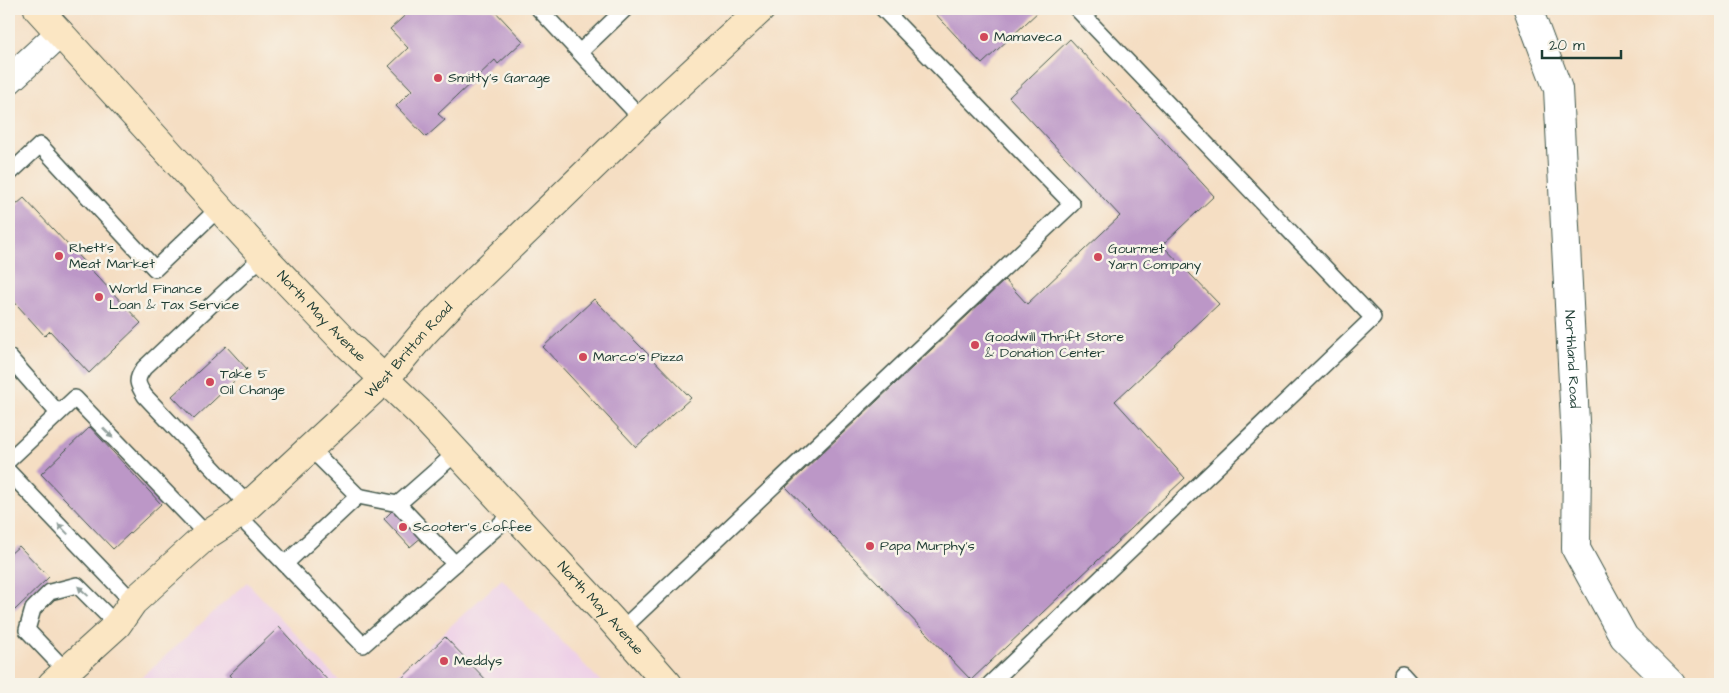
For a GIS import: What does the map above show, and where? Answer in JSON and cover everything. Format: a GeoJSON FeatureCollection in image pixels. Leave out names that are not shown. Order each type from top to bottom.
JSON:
{"type":"FeatureCollection","features":[{"type":"Feature","properties":{"kind":"main road","name":"North May Avenue"},"geometry":{"type":"LineString","coordinates":[[38,9],[263,256],[343,340],[421,414],[457,452],[621,630],[668,684]]}},
{"type":"Feature","properties":{"kind":"main road","name":"West Britton Road"},"geometry":{"type":"LineString","coordinates":[[59,678],[117,626],[133,602],[207,535],[243,510],[384,379],[456,299],[642,119],[761,9]]}},
{"type":"Feature","properties":{"kind":"street","name":"Northland Road"},"geometry":{"type":"LineString","coordinates":[[1528,9],[1558,89],[1577,461],[1576,549],[1624,637],[1671,684]]}},
{"type":"Feature","properties":{"kind":"street"},"geometry":{"type":"LineString","coordinates":[[9,80],[60,32]]}},
{"type":"Feature","properties":{"kind":"lane"},"geometry":{"type":"LineString","coordinates":[[539,9],[642,119]]}},
{"type":"Feature","properties":{"kind":"lane"},"geometry":{"type":"LineString","coordinates":[[580,52],[625,9]]}},
{"type":"Feature","properties":{"kind":"lane"},"geometry":{"type":"LineString","coordinates":[[621,630],[1072,204],[883,9]]}},
{"type":"Feature","properties":{"kind":"lane"},"geometry":{"type":"LineString","coordinates":[[990,684],[1373,318],[1076,9]]}},
{"type":"Feature","properties":{"kind":"lane"},"geometry":{"type":"LineString","coordinates":[[9,174],[40,145],[155,269],[219,208]]}},
{"type":"Feature","properties":{"kind":"lane"},"geometry":{"type":"LineString","coordinates":[[263,256],[144,368],[138,376],[138,386],[243,510],[285,564],[363,645],[513,513]]}},
{"type":"Feature","properties":{"kind":"lane"},"geometry":{"type":"LineString","coordinates":[[9,357],[58,413]]}},
{"type":"Feature","properties":{"kind":"lane"},"geometry":{"type":"LineString","coordinates":[[9,460],[75,398],[207,535]]}},
{"type":"Feature","properties":{"kind":"lane"},"geometry":{"type":"LineString","coordinates":[[310,448],[358,496],[398,504],[455,564]]}},
{"type":"Feature","properties":{"kind":"lane"},"geometry":{"type":"LineString","coordinates":[[398,504],[457,452]]}},
{"type":"Feature","properties":{"kind":"lane"},"geometry":{"type":"LineString","coordinates":[[9,472],[133,602]]}},
{"type":"Feature","properties":{"kind":"lane"},"geometry":{"type":"LineString","coordinates":[[285,564],[358,496]]}},
{"type":"Feature","properties":{"kind":"lane"},"geometry":{"type":"LineString","coordinates":[[59,678],[27,630],[33,609],[50,592],[77,585],[117,626]]}},
{"type":"Feature","properties":{"kind":"shaded area"},"geometry":{"type":"Polygon","coordinates":[[[502,579],[603,684],[387,684],[502,579]]]}},
{"type":"Feature","properties":{"kind":"shaded area"},"geometry":{"type":"Polygon","coordinates":[[[247,582],[342,684],[134,684],[247,582]]]}},
{"type":"Feature","properties":{"kind":"building","name":"Smitty's Garage"},"geometry":{"type":"Polygon","coordinates":[[[412,9],[493,9],[523,41],[498,64],[495,60],[438,114],[445,120],[426,137],[396,106],[412,90],[389,66],[408,48],[390,29],[412,9]]]}},
{"type":"Feature","properties":{"kind":"building","name":"Mamaveca"},"geometry":{"type":"Polygon","coordinates":[[[931,9],[1038,9],[1039,11],[982,64],[931,9]]]}},
{"type":"Feature","properties":{"kind":"building"},"geometry":{"type":"Polygon","coordinates":[[[1070,39],[1214,196],[1162,245],[1219,304],[1115,401],[1185,478],[971,680],[786,487],[1005,280],[1027,304],[1120,216],[1009,97],[1070,39]]]}},
{"type":"Feature","properties":{"kind":"building"},"geometry":{"type":"Polygon","coordinates":[[[24,198],[141,323],[89,373],[50,331],[45,336],[9,296],[9,211],[24,198]]]}},
{"type":"Feature","properties":{"kind":"building"},"geometry":{"type":"Polygon","coordinates":[[[594,299],[691,398],[636,447],[543,347],[594,299]]]}},
{"type":"Feature","properties":{"kind":"building","name":"Take 5 Oil Change"},"geometry":{"type":"Polygon","coordinates":[[[226,346],[247,369],[194,419],[172,396],[226,346]]]}},
{"type":"Feature","properties":{"kind":"building"},"geometry":{"type":"Polygon","coordinates":[[[90,427],[161,504],[113,549],[41,474],[90,427]]]}},
{"type":"Feature","properties":{"kind":"building","name":"Scooter's Coffee"},"geometry":{"type":"Polygon","coordinates":[[[396,507],[423,536],[410,547],[384,519],[396,507]]]}},
{"type":"Feature","properties":{"kind":"building"},"geometry":{"type":"Polygon","coordinates":[[[19,546],[49,577],[15,610],[9,604],[9,555],[19,546]]]}},
{"type":"Feature","properties":{"kind":"building"},"geometry":{"type":"Polygon","coordinates":[[[279,627],[331,684],[237,684],[229,675],[279,627]]]}},
{"type":"Feature","properties":{"kind":"building","name":"Meddys"},"geometry":{"type":"Polygon","coordinates":[[[445,637],[490,684],[396,684],[445,637]]]}},
{"type":"Feature","properties":{"kind":"place","name":"Mamaveca"},"geometry":{"type":"Point","coordinates":[984,37]}},
{"type":"Feature","properties":{"kind":"place","name":"Smitty's Garage"},"geometry":{"type":"Point","coordinates":[438,78]}},
{"type":"Feature","properties":{"kind":"place","name":"Rhett's Meat Market"},"geometry":{"type":"Point","coordinates":[59,256]}},
{"type":"Feature","properties":{"kind":"place","name":"Gourmet Yarn Company"},"geometry":{"type":"Point","coordinates":[1098,257]}},
{"type":"Feature","properties":{"kind":"place","name":"World Finance Loan & Tax Service"},"geometry":{"type":"Point","coordinates":[99,297]}},
{"type":"Feature","properties":{"kind":"place","name":"Goodwill Thrift Store & Donation Center"},"geometry":{"type":"Point","coordinates":[975,345]}},
{"type":"Feature","properties":{"kind":"place","name":"Marco's Pizza"},"geometry":{"type":"Point","coordinates":[583,357]}},
{"type":"Feature","properties":{"kind":"place","name":"Take 5 Oil Change"},"geometry":{"type":"Point","coordinates":[210,382]}},
{"type":"Feature","properties":{"kind":"place","name":"Scooter's Coffee"},"geometry":{"type":"Point","coordinates":[403,527]}},
{"type":"Feature","properties":{"kind":"place","name":"Papa Murphy's"},"geometry":{"type":"Point","coordinates":[870,546]}},
{"type":"Feature","properties":{"kind":"place","name":"Meddys"},"geometry":{"type":"Point","coordinates":[444,661]}}]}
